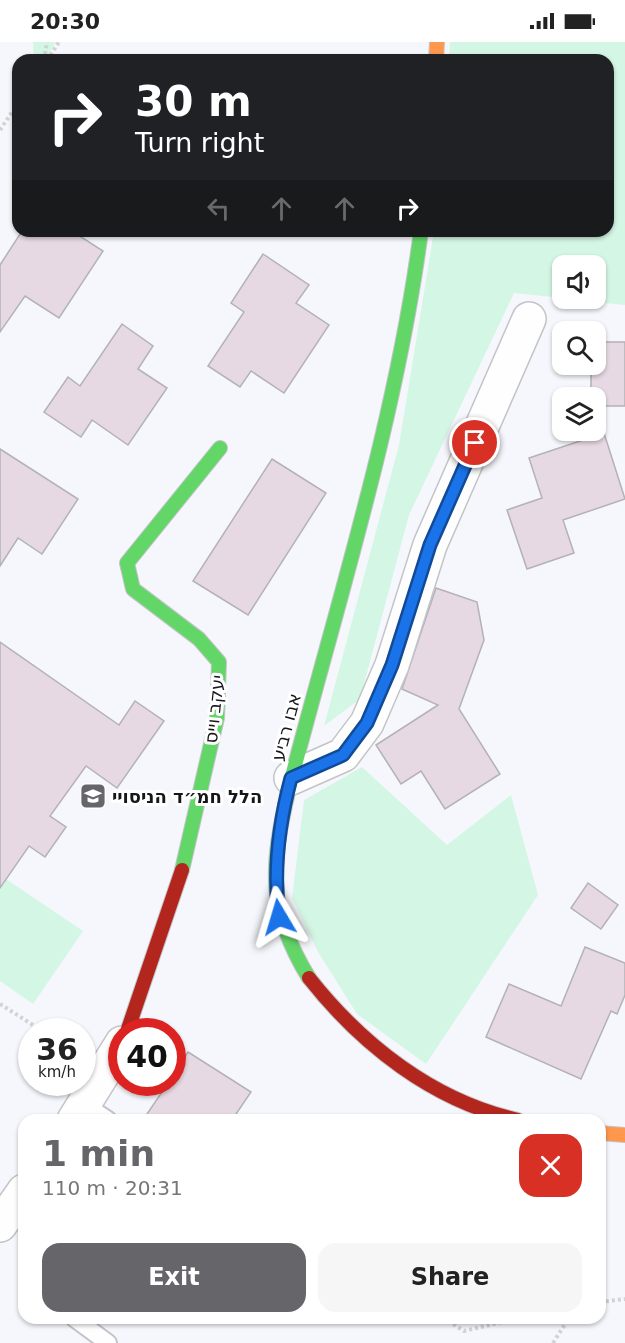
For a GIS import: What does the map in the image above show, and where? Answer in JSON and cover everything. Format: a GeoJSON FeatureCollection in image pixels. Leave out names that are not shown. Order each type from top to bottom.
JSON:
{"type":"FeatureCollection","features":[{"type":"Feature","properties":{"kind":"street","name":"אבו רביע"},"geometry":{"type":"LineString","coordinates":[[420,237],[398,372],[357,538],[284,803],[275,887],[279,917],[294,954],[312,984],[382,1053],[432,1086],[479,1110],[495,1114]]}},
{"type":"Feature","properties":{"kind":"street"},"geometry":{"type":"LineString","coordinates":[[291,778],[343,755],[367,723],[392,665],[430,545],[529,319]]}},
{"type":"Feature","properties":{"kind":"street","name":"יעקב וייס"},"geometry":{"type":"LineString","coordinates":[[132,1018],[182,872],[217,718],[219,662],[199,639],[133,589],[127,563],[220,448]]}},
{"type":"Feature","properties":{"kind":"street"},"geometry":{"type":"LineString","coordinates":[[89,1114],[108,1074]]}},
{"type":"Feature","properties":{"kind":"street"},"geometry":{"type":"LineString","coordinates":[[606,1133],[625,1135]]}},
{"type":"Feature","properties":{"kind":"street"},"geometry":{"type":"LineString","coordinates":[[0,1225],[18,1200]]}},
{"type":"Feature","properties":{"kind":"lane"},"geometry":{"type":"LineString","coordinates":[[82,1324],[108,1343]]}},
{"type":"Feature","properties":{"kind":"path"},"geometry":{"type":"LineString","coordinates":[[50,54],[59,42]]}},
{"type":"Feature","properties":{"kind":"path"},"geometry":{"type":"LineString","coordinates":[[0,130],[12,112]]}},
{"type":"Feature","properties":{"kind":"path"},"geometry":{"type":"LineString","coordinates":[[0,1004],[22,1018]]}},
{"type":"Feature","properties":{"kind":"path"},"geometry":{"type":"LineString","coordinates":[[606,1301],[625,1299]]}},
{"type":"Feature","properties":{"kind":"path"},"geometry":{"type":"LineString","coordinates":[[453,1324],[464,1331],[494,1324]]}},
{"type":"Feature","properties":{"kind":"path"},"geometry":{"type":"LineString","coordinates":[[553,1343],[565,1324]]}},
{"type":"Feature","properties":{"kind":"green space"},"geometry":{"type":"Polygon","coordinates":[[[33,42],[56,42],[49,54],[34,54],[33,42]]]}},
{"type":"Feature","properties":{"kind":"green space"},"geometry":{"type":"Polygon","coordinates":[[[450,42],[625,42],[625,305],[606,303],[606,255],[552,255],[552,297],[514,293],[409,515],[360,699],[324,726],[399,445],[433,237],[614,237],[614,54],[449,54],[450,42]]]}},
{"type":"Feature","properties":{"kind":"green space"},"geometry":{"type":"Polygon","coordinates":[[[362,767],[447,845],[511,795],[538,895],[426,1064],[357,1014],[318,952],[292,898],[304,800],[362,767]]]}},
{"type":"Feature","properties":{"kind":"green space"},"geometry":{"type":"Polygon","coordinates":[[[0,875],[83,931],[33,1004],[0,981],[0,875]]]}},
{"type":"Feature","properties":{"kind":"building"},"geometry":{"type":"Polygon","coordinates":[[[18,237],[81,237],[103,251],[59,318],[25,296],[0,332],[0,265],[18,237]]]}},
{"type":"Feature","properties":{"kind":"building"},"geometry":{"type":"Polygon","coordinates":[[[263,254],[309,285],[296,303],[329,325],[284,393],[251,371],[240,387],[208,366],[244,312],[231,303],[263,254]]]}},
{"type":"Feature","properties":{"kind":"building"},"geometry":{"type":"Polygon","coordinates":[[[122,324],[153,346],[138,369],[167,388],[128,445],[92,420],[81,437],[44,412],[68,377],[80,386],[122,324]]]}},
{"type":"Feature","properties":{"kind":"building"},"geometry":{"type":"Polygon","coordinates":[[[606,342],[625,342],[625,406],[606,406],[606,387],[591,387],[591,375],[606,375],[606,342]]]}},
{"type":"Feature","properties":{"kind":"building"},"geometry":{"type":"Polygon","coordinates":[[[606,439],[625,499],[563,520],[574,553],[527,569],[507,510],[542,498],[529,458],[580,441],[606,439]]]}},
{"type":"Feature","properties":{"kind":"building"},"geometry":{"type":"Polygon","coordinates":[[[0,449],[78,499],[42,554],[18,538],[0,566],[0,449]]]}},
{"type":"Feature","properties":{"kind":"building"},"geometry":{"type":"Polygon","coordinates":[[[272,459],[326,493],[248,615],[193,581],[272,459]]]}},
{"type":"Feature","properties":{"kind":"building"},"geometry":{"type":"Polygon","coordinates":[[[436,588],[477,602],[484,640],[459,709],[500,774],[445,809],[421,771],[401,784],[376,745],[438,705],[402,689],[436,588]]]}},
{"type":"Feature","properties":{"kind":"building"},"geometry":{"type":"Polygon","coordinates":[[[0,642],[119,725],[135,701],[164,721],[117,788],[86,766],[50,816],[66,827],[45,857],[29,846],[0,888],[0,642]]]}},
{"type":"Feature","properties":{"kind":"building"},"geometry":{"type":"Polygon","coordinates":[[[588,883],[618,905],[601,929],[571,908],[588,883]]]}},
{"type":"Feature","properties":{"kind":"building"},"geometry":{"type":"Polygon","coordinates":[[[585,947],[625,963],[625,995],[617,1014],[611,1011],[581,1079],[486,1037],[509,984],[561,1006],[585,947]]]}},
{"type":"Feature","properties":{"kind":"building"},"geometry":{"type":"Polygon","coordinates":[[[188,1052],[251,1092],[236,1114],[147,1114],[159,1096],[186,1096],[186,1055],[188,1052]]]}},
{"type":"Feature","properties":{"kind":"traffic: fast"},"geometry":{"type":"LineString","coordinates":[[309,978],[285,930],[279,907],[276,886],[278,840],[289,788],[381,442],[397,372],[420,237]]}},
{"type":"Feature","properties":{"kind":"traffic: fast"},"geometry":{"type":"LineString","coordinates":[[182,870],[217,718],[219,662],[199,639],[133,589],[127,563],[220,448]]}},
{"type":"Feature","properties":{"kind":"traffic: slow"},"geometry":{"type":"LineString","coordinates":[[436,54],[437,42]]}},
{"type":"Feature","properties":{"kind":"traffic: slow"},"geometry":{"type":"LineString","coordinates":[[606,1133],[625,1135]]}},
{"type":"Feature","properties":{"kind":"traffic: jam"},"geometry":{"type":"LineString","coordinates":[[132,1018],[182,870]]}},
{"type":"Feature","properties":{"kind":"traffic: jam"},"geometry":{"type":"LineString","coordinates":[[309,978],[352,1026],[402,1067],[457,1099],[497,1114]]}},
{"type":"Feature","properties":{"kind":"place","name":"הלל חמ״ד הניסויי"},"geometry":{"type":"Point","coordinates":[93,796]}},
{"type":"Feature","properties":{"kind":"route"},"geometry":{"type":"LineString","coordinates":[[279,917],[275,887],[284,803],[291,778],[343,755],[367,723],[392,665],[430,545],[475,443]]}}]}
